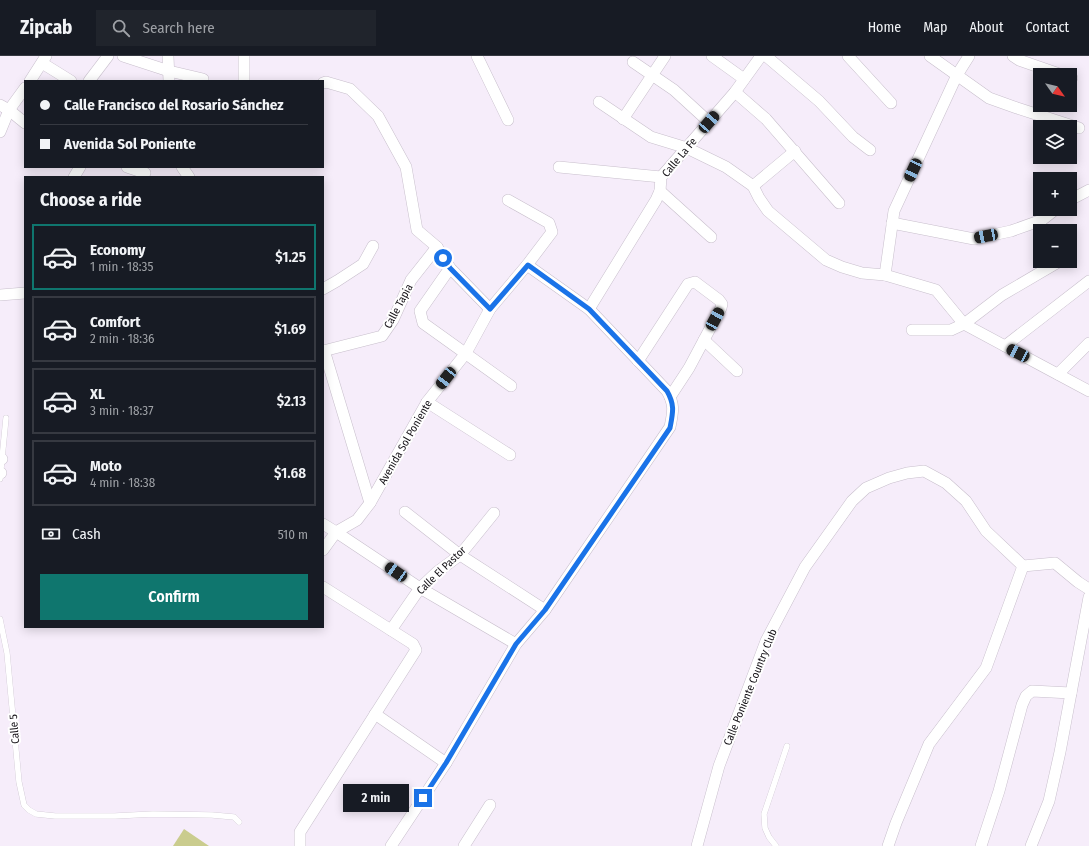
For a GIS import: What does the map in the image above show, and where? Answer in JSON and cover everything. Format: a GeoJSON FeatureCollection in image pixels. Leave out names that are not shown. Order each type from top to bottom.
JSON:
{"type":"FeatureCollection","features":[{"type":"Feature","properties":{"kind":"street"},"geometry":{"type":"LineString","coordinates":[[90,80],[108,56]]}},
{"type":"Feature","properties":{"kind":"street"},"geometry":{"type":"LineString","coordinates":[[123,56],[169,76],[203,79]]}},
{"type":"Feature","properties":{"kind":"street"},"geometry":{"type":"LineString","coordinates":[[168,56],[169,76]]}},
{"type":"Feature","properties":{"kind":"street"},"geometry":{"type":"LineString","coordinates":[[244,56],[244,80]]}},
{"type":"Feature","properties":{"kind":"street"},"geometry":{"type":"LineString","coordinates":[[477,56],[508,120]]}},
{"type":"Feature","properties":{"kind":"street"},"geometry":{"type":"LineString","coordinates":[[623,119],[665,56]]}},
{"type":"Feature","properties":{"kind":"street"},"geometry":{"type":"LineString","coordinates":[[712,56],[744,79]]}},
{"type":"Feature","properties":{"kind":"street","name":"Calle La Fe"},"geometry":{"type":"LineString","coordinates":[[589,309],[660,191],[661,177],[735,92],[761,56]]}},
{"type":"Feature","properties":{"kind":"street"},"geometry":{"type":"LineString","coordinates":[[766,56],[819,101],[853,137],[870,150]]}},
{"type":"Feature","properties":{"kind":"street"},"geometry":{"type":"LineString","coordinates":[[848,56],[891,103]]}},
{"type":"Feature","properties":{"kind":"street"},"geometry":{"type":"LineString","coordinates":[[930,56],[989,98],[1079,128]]}},
{"type":"Feature","properties":{"kind":"street"},"geometry":{"type":"LineString","coordinates":[[885,275],[894,211],[957,75],[969,56]]}},
{"type":"Feature","properties":{"kind":"street"},"geometry":{"type":"LineString","coordinates":[[1013,56],[1019,60],[1042,68]]}},
{"type":"Feature","properties":{"kind":"street"},"geometry":{"type":"LineString","coordinates":[[31,80],[44,60],[70,80]]}},
{"type":"Feature","properties":{"kind":"street"},"geometry":{"type":"LineString","coordinates":[[633,62],[674,90],[709,122]]}},
{"type":"Feature","properties":{"kind":"street"},"geometry":{"type":"LineString","coordinates":[[324,83],[350,89],[378,116],[406,167],[417,230],[437,247],[450,268],[490,309]]}},
{"type":"Feature","properties":{"kind":"street"},"geometry":{"type":"LineString","coordinates":[[0,132],[5,108],[24,89]]}},
{"type":"Feature","properties":{"kind":"street"},"geometry":{"type":"LineString","coordinates":[[735,92],[766,119],[839,203]]}},
{"type":"Feature","properties":{"kind":"street"},"geometry":{"type":"LineString","coordinates":[[599,102],[651,137],[687,148],[726,168],[753,186],[768,211],[826,260],[862,273],[885,275],[936,290],[964,324],[1089,391]]}},
{"type":"Feature","properties":{"kind":"street"},"geometry":{"type":"LineString","coordinates":[[5,108],[24,122]]}},
{"type":"Feature","properties":{"kind":"street"},"geometry":{"type":"LineString","coordinates":[[753,186],[795,151]]}},
{"type":"Feature","properties":{"kind":"street"},"geometry":{"type":"LineString","coordinates":[[559,167],[661,177]]}},
{"type":"Feature","properties":{"kind":"street"},"geometry":{"type":"LineString","coordinates":[[131,168],[146,172]]}},
{"type":"Feature","properties":{"kind":"street"},"geometry":{"type":"LineString","coordinates":[[1077,196],[1089,190]]}},
{"type":"Feature","properties":{"kind":"street"},"geometry":{"type":"LineString","coordinates":[[660,191],[711,238]]}},
{"type":"Feature","properties":{"kind":"street","name":"Avenida Sol Poniente"},"geometry":{"type":"LineString","coordinates":[[336,532],[357,520],[370,503],[427,402],[466,353],[490,309],[528,265],[552,232],[549,223],[508,200]]}},
{"type":"Feature","properties":{"kind":"street"},"geometry":{"type":"LineString","coordinates":[[892,223],[974,239],[1011,231],[1042,220],[1047,216]]}},
{"type":"Feature","properties":{"kind":"street"},"geometry":{"type":"LineString","coordinates":[[324,288],[363,264],[373,246]]}},
{"type":"Feature","properties":{"kind":"street","name":"Calle Tapia"},"geometry":{"type":"LineString","coordinates":[[324,351],[382,336],[393,320],[411,280],[437,247]]}},
{"type":"Feature","properties":{"kind":"street"},"geometry":{"type":"LineString","coordinates":[[393,845],[446,763],[516,644],[545,610],[670,428],[673,413],[672,401],[667,391],[589,309],[528,265]]}},
{"type":"Feature","properties":{"kind":"street"},"geometry":{"type":"LineString","coordinates":[[450,268],[420,311],[423,323],[511,386]]}},
{"type":"Feature","properties":{"kind":"street"},"geometry":{"type":"LineString","coordinates":[[912,330],[952,330],[964,324],[1002,295],[1048,268]]}},
{"type":"Feature","properties":{"kind":"street"},"geometry":{"type":"LineString","coordinates":[[1004,346],[1089,281]]}},
{"type":"Feature","properties":{"kind":"street"},"geometry":{"type":"LineString","coordinates":[[638,361],[688,284],[695,282],[722,304],[689,368],[670,397]]}},
{"type":"Feature","properties":{"kind":"street"},"geometry":{"type":"LineString","coordinates":[[0,296],[24,293]]}},
{"type":"Feature","properties":{"kind":"street"},"geometry":{"type":"LineString","coordinates":[[704,340],[737,371]]}},
{"type":"Feature","properties":{"kind":"street"},"geometry":{"type":"LineString","coordinates":[[1058,374],[1089,343]]}},
{"type":"Feature","properties":{"kind":"street"},"geometry":{"type":"LineString","coordinates":[[324,351],[370,503]]}},
{"type":"Feature","properties":{"kind":"street"},"geometry":{"type":"LineString","coordinates":[[427,402],[510,455]]}},
{"type":"Feature","properties":{"kind":"street","name":"Calle Poniente Country Club"},"geometry":{"type":"LineString","coordinates":[[697,846],[719,766],[766,641],[805,567],[852,501],[866,488],[889,478],[907,473],[924,471],[946,483],[966,501],[986,531],[1023,566]]}},
{"type":"Feature","properties":{"kind":"street"},"geometry":{"type":"LineString","coordinates":[[405,512],[460,555],[545,610]]}},
{"type":"Feature","properties":{"kind":"street","name":"Calle El Pastor"},"geometry":{"type":"LineString","coordinates":[[391,630],[420,588],[437,572],[460,555],[494,513]]}},
{"type":"Feature","properties":{"kind":"street"},"geometry":{"type":"LineString","coordinates":[[324,525],[420,588],[516,644]]}},
{"type":"Feature","properties":{"kind":"street"},"geometry":{"type":"LineString","coordinates":[[324,549],[336,532]]}},
{"type":"Feature","properties":{"kind":"street"},"geometry":{"type":"LineString","coordinates":[[888,846],[928,744],[986,668],[1023,566],[1055,563],[1089,589]]}},
{"type":"Feature","properties":{"kind":"street"},"geometry":{"type":"LineString","coordinates":[[300,846],[300,832],[416,650],[413,644],[324,588]]}},
{"type":"Feature","properties":{"kind":"street"},"geometry":{"type":"LineString","coordinates":[[1031,846],[1048,800],[1060,752],[1089,597]]}},
{"type":"Feature","properties":{"kind":"street"},"geometry":{"type":"LineString","coordinates":[[981,846],[999,791],[1022,705],[1026,696],[1032,691],[1071,693]]}},
{"type":"Feature","properties":{"kind":"street"},"geometry":{"type":"LineString","coordinates":[[375,714],[446,763]]}},
{"type":"Feature","properties":{"kind":"street"},"geometry":{"type":"LineString","coordinates":[[464,846],[490,805]]}},
{"type":"Feature","properties":{"kind":"lane"},"geometry":{"type":"LineString","coordinates":[[0,475],[6,418]]}},
{"type":"Feature","properties":{"kind":"lane","name":"Calle 5"},"geometry":{"type":"LineString","coordinates":[[0,619],[7,653],[19,782],[24,805],[36,814],[55,816],[115,816],[153,814],[212,815],[234,817],[239,822]]}},
{"type":"Feature","properties":{"kind":"lane"},"geometry":{"type":"LineString","coordinates":[[776,846],[769,837],[765,828],[764,814],[787,746]]}},
{"type":"Feature","properties":{"kind":"green space"},"geometry":{"type":"Polygon","coordinates":[[[184,829],[209,846],[173,846],[184,829]]]}},
{"type":"Feature","properties":{"kind":"route"},"geometry":{"type":"LineString","coordinates":[[423,798],[446,763],[516,644],[545,610],[670,428],[673,413],[672,401],[667,391],[589,309],[528,265],[490,309],[450,268],[443,258]]}}]}
